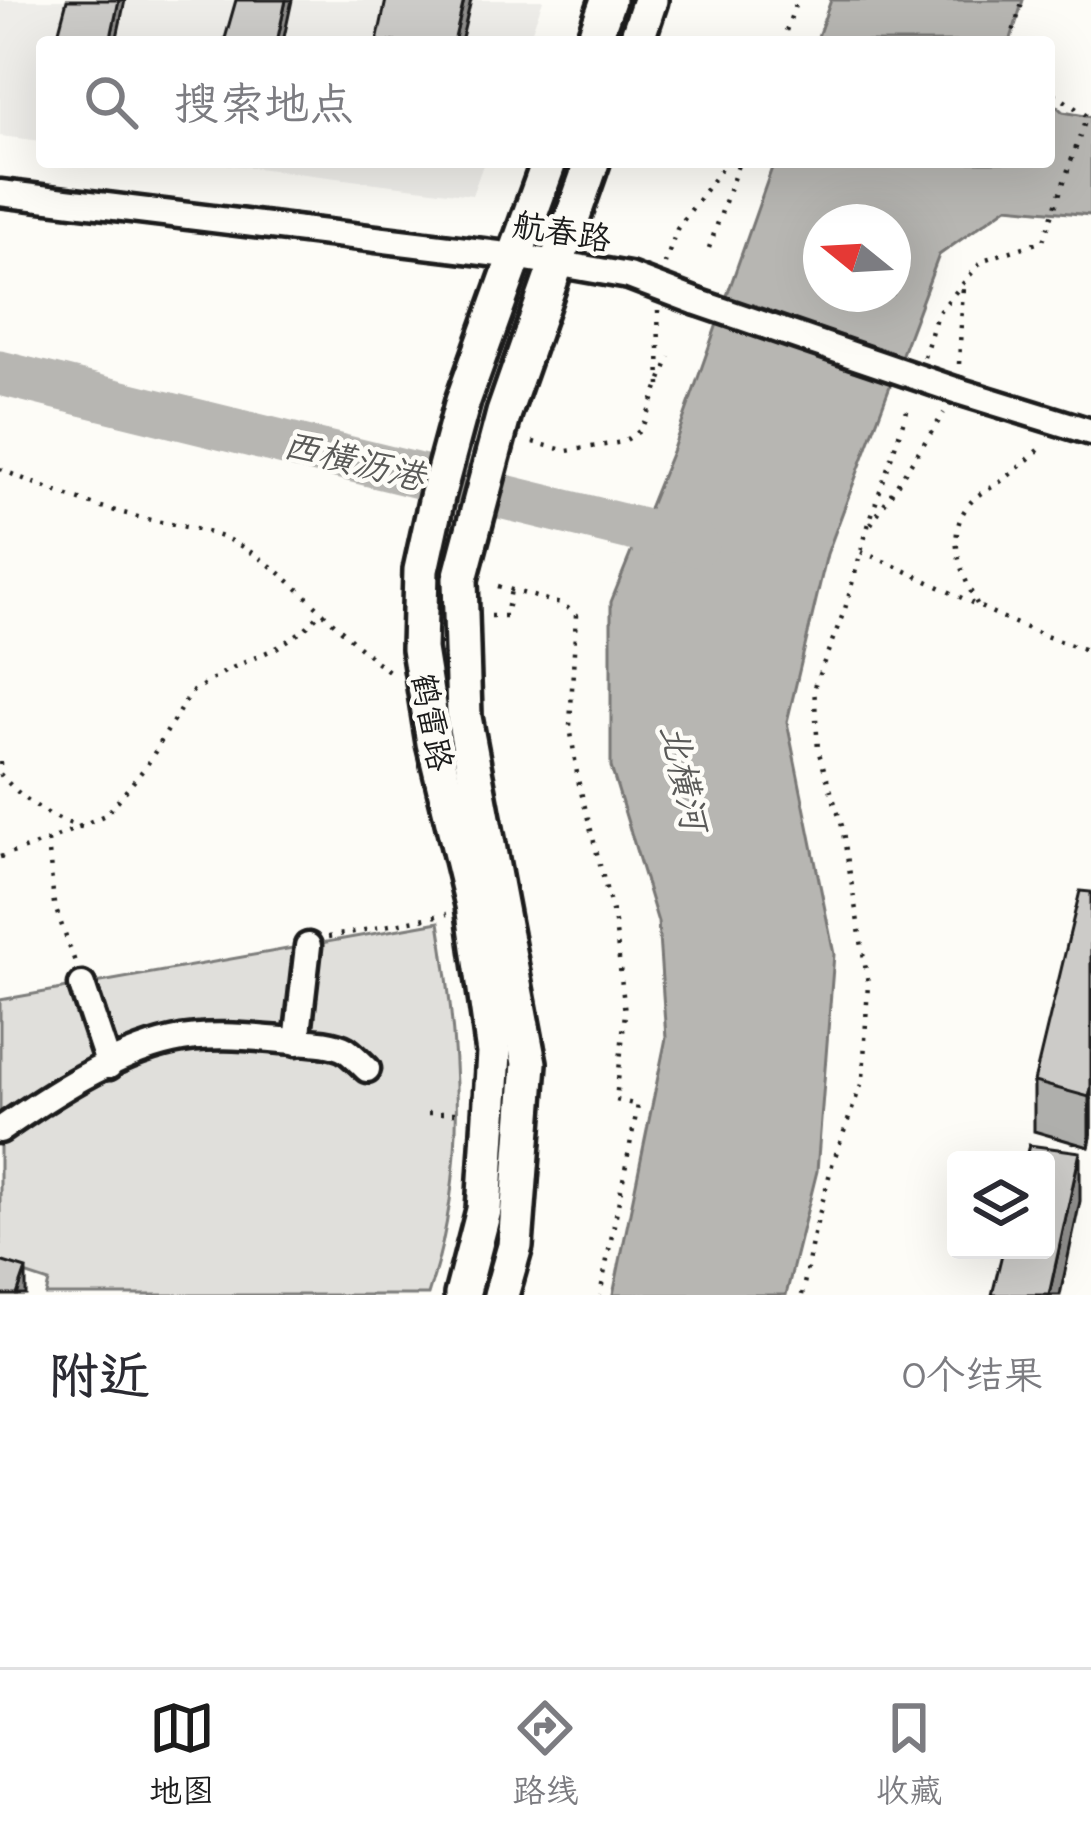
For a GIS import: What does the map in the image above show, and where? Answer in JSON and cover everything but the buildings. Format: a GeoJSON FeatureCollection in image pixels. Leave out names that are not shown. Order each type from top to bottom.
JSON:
{"type":"FeatureCollection","features":[{"type":"Feature","properties":{"kind":"street"},"geometry":{"type":"LineString","coordinates":[[595,36],[608,0]]}},
{"type":"Feature","properties":{"kind":"street"},"geometry":{"type":"LineString","coordinates":[[638,36],[650,0]]}},
{"type":"Feature","properties":{"kind":"street","name":"鹤雷路"},"geometry":{"type":"LineString","coordinates":[[462,1295],[484,1210],[494,1053],[474,909],[434,742],[419,649],[421,570],[463,401],[547,168]]}},
{"type":"Feature","properties":{"kind":"street","name":"鹤雷路"},"geometry":{"type":"LineString","coordinates":[[501,1295],[515,1246],[529,1063],[464,717],[460,579],[504,412],[590,168]]}},
{"type":"Feature","properties":{"kind":"street","name":"航春路"},"geometry":{"type":"LineString","coordinates":[[0,193],[515,256],[629,275],[1080,429]]}},
{"type":"Feature","properties":{"kind":"street"},"geometry":{"type":"LineString","coordinates":[[297,1042],[308,946]]}},
{"type":"Feature","properties":{"kind":"street"},"geometry":{"type":"LineString","coordinates":[[82,985],[109,1066]]}},
{"type":"Feature","properties":{"kind":"street"},"geometry":{"type":"LineString","coordinates":[[0,1130],[137,1051],[175,1040],[241,1038],[344,1049],[367,1069]]}},
{"type":"Feature","properties":{"kind":"path"},"geometry":{"type":"LineString","coordinates":[[784,36],[797,0]]}},
{"type":"Feature","properties":{"kind":"path"},"geometry":{"type":"LineString","coordinates":[[1012,36],[1023,0]]}},
{"type":"Feature","properties":{"kind":"path"},"geometry":{"type":"LineString","coordinates":[[923,358],[937,314],[983,260],[1043,241],[1087,116],[1055,94]]}},
{"type":"Feature","properties":{"kind":"path"},"geometry":{"type":"LineString","coordinates":[[660,386],[657,286],[677,230],[722,168]]}},
{"type":"Feature","properties":{"kind":"path"},"geometry":{"type":"LineString","coordinates":[[709,248],[738,168]]}},
{"type":"Feature","properties":{"kind":"path"},"geometry":{"type":"LineString","coordinates":[[868,529],[958,391],[963,283]]}},
{"type":"Feature","properties":{"kind":"path"},"geometry":{"type":"LineString","coordinates":[[533,442],[567,451],[623,442],[641,430],[670,358]]}},
{"type":"Feature","properties":{"kind":"path"},"geometry":{"type":"LineString","coordinates":[[802,1295],[832,1165],[863,1079],[868,983],[842,826],[818,750],[814,687],[845,609],[909,403]]}},
{"type":"Feature","properties":{"kind":"path"},"geometry":{"type":"LineString","coordinates":[[977,604],[960,573],[956,542],[962,515],[976,497],[1080,429]]}},
{"type":"Feature","properties":{"kind":"path"},"geometry":{"type":"LineString","coordinates":[[0,469],[126,514],[235,543],[277,571],[364,654],[427,698]]}},
{"type":"Feature","properties":{"kind":"path"},"geometry":{"type":"LineString","coordinates":[[861,552],[1020,627],[1091,651]]}},
{"type":"Feature","properties":{"kind":"path"},"geometry":{"type":"LineString","coordinates":[[498,586],[564,605],[577,615],[570,726],[578,780],[615,923],[625,1013],[616,1100],[638,1106],[600,1295]]}},
{"type":"Feature","properties":{"kind":"path"},"geometry":{"type":"LineString","coordinates":[[0,857],[106,814],[130,789],[190,693],[278,647],[322,611]]}},
{"type":"Feature","properties":{"kind":"path"},"geometry":{"type":"LineString","coordinates":[[0,768],[43,811],[82,827]]}},
{"type":"Feature","properties":{"kind":"path"},"geometry":{"type":"LineString","coordinates":[[48,841],[54,904],[82,985]]}},
{"type":"Feature","properties":{"kind":"path"},"geometry":{"type":"LineString","coordinates":[[308,946],[315,939],[474,909]]}},
{"type":"Feature","properties":{"kind":"shaded area"},"geometry":{"type":"Polygon","coordinates":[[[0,0],[543,0],[530,36],[36,36],[36,140],[0,136],[0,0]]]}},
{"type":"Feature","properties":{"kind":"shaded area"},"geometry":{"type":"Polygon","coordinates":[[[257,168],[482,168],[472,195],[257,168]]]}},
{"type":"Feature","properties":{"kind":"shaded area"},"geometry":{"type":"Polygon","coordinates":[[[439,922],[455,1063],[455,1156],[450,1203],[428,1295],[46,1295],[49,1282],[0,1266],[0,1000],[439,922]]]}},
{"type":"Feature","properties":{"kind":"water"},"geometry":{"type":"Polygon","coordinates":[[[831,0],[1023,0],[1012,36],[818,36],[831,0]]]}},
{"type":"Feature","properties":{"kind":"water","name":"北横河"},"geometry":{"type":"Polygon","coordinates":[[[1055,105],[1063,112],[1091,117],[1091,215],[1007,207],[939,255],[827,554],[787,722],[834,954],[817,1171],[786,1295],[613,1295],[666,1038],[658,922],[611,767],[611,602],[673,449],[772,168],[1055,168],[1055,105]]]}},
{"type":"Feature","properties":{"kind":"waterway","name":"西横沥港"},"geometry":{"type":"LineString","coordinates":[[0,373],[696,544]]}}]}
